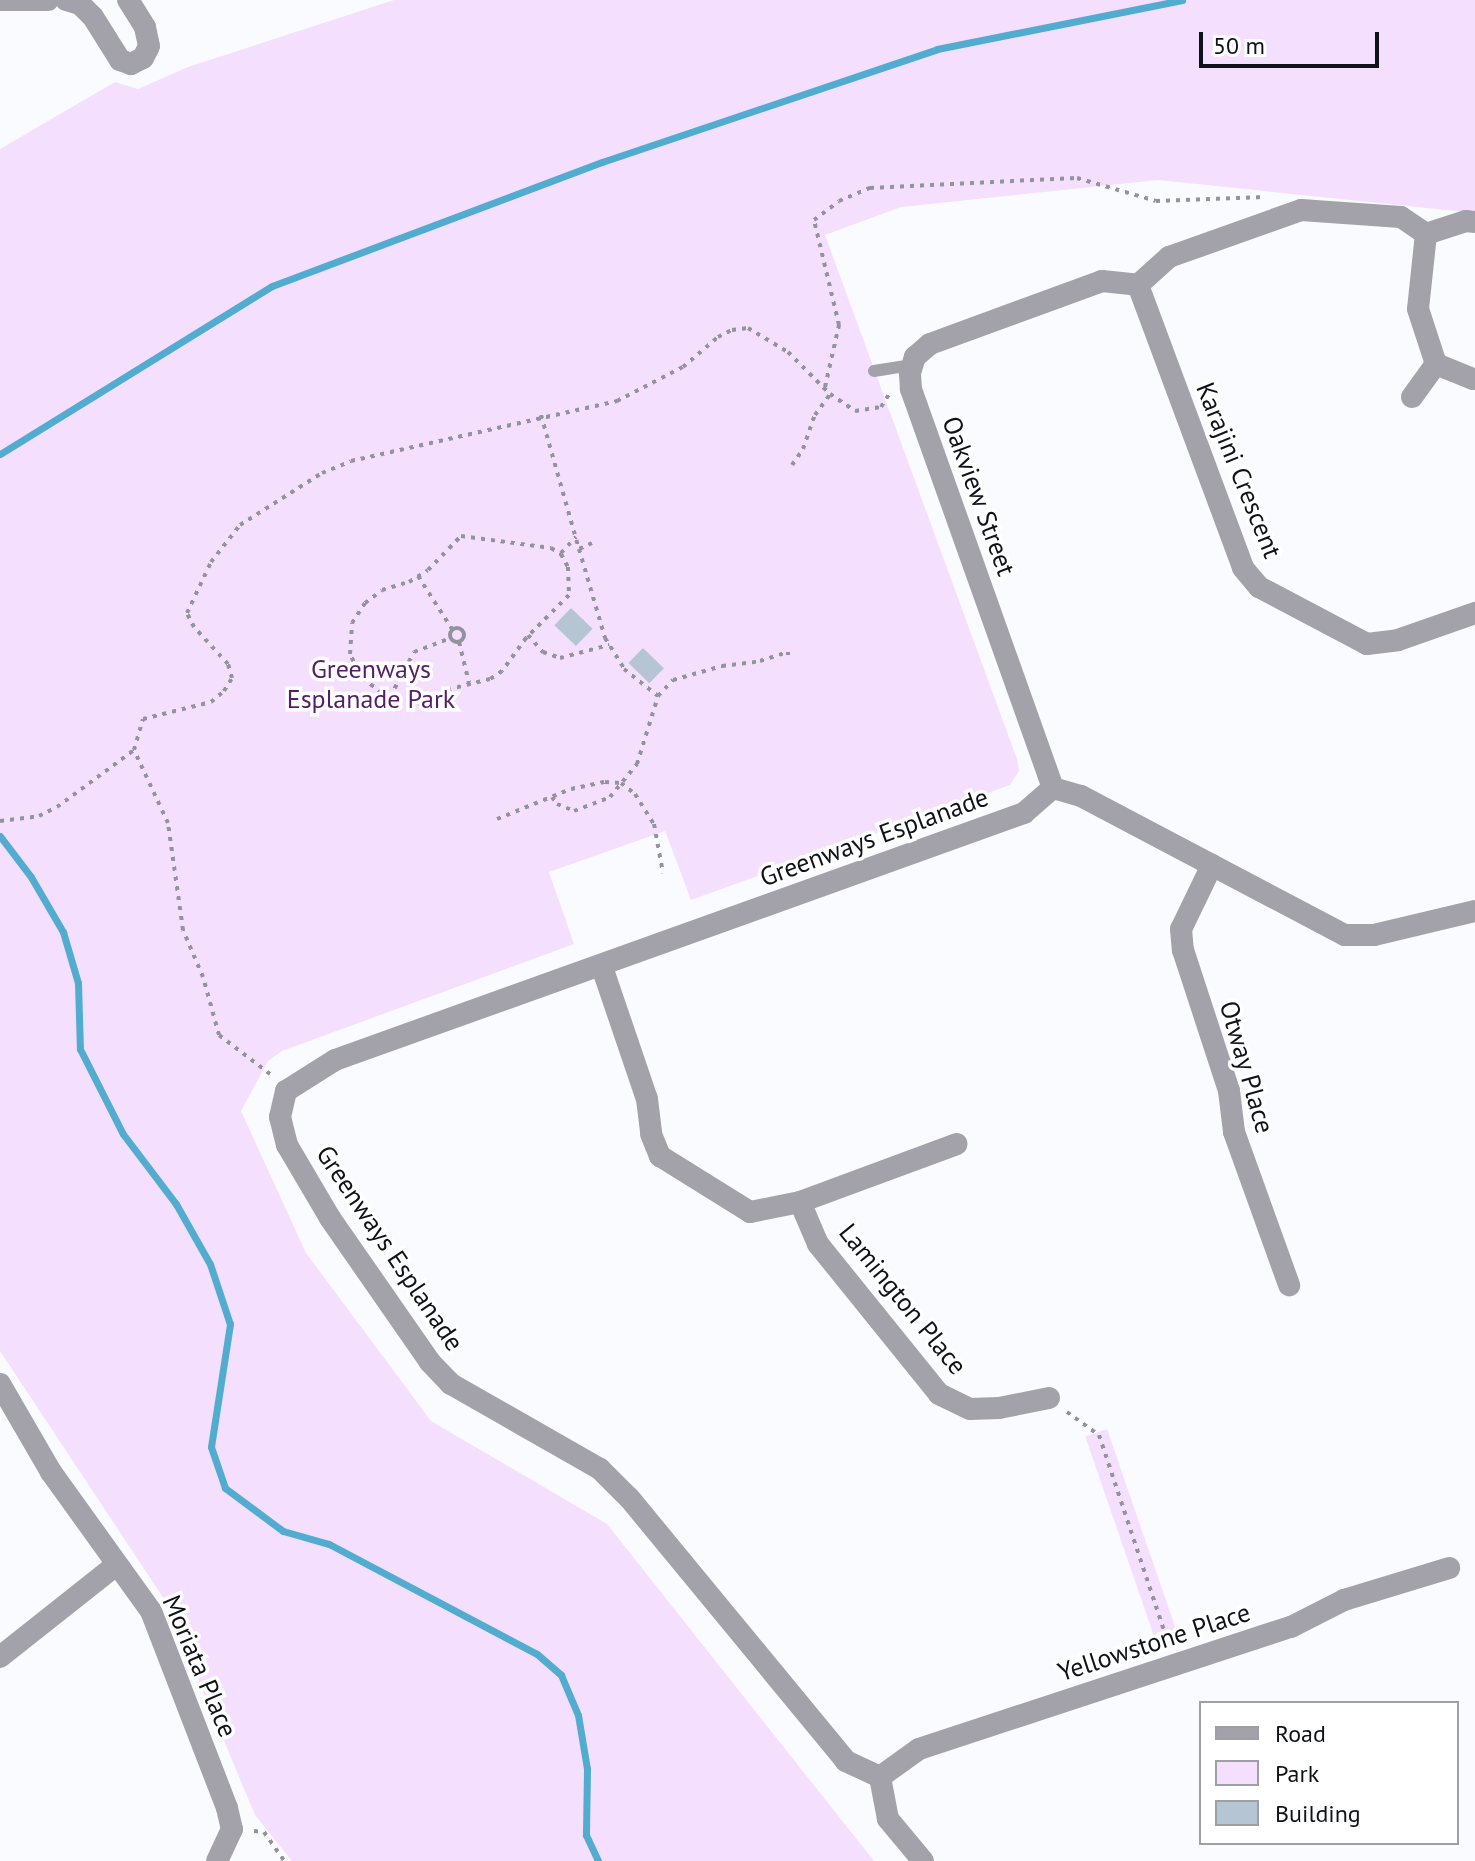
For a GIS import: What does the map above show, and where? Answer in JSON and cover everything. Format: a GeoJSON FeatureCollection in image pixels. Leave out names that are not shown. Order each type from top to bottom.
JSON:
{"type":"FeatureCollection","features":[{"type":"Feature","properties":{"kind":"street"},"geometry":{"type":"LineString","coordinates":[[0,0],[48,0]]}},
{"type":"Feature","properties":{"kind":"street"},"geometry":{"type":"LineString","coordinates":[[66,0],[80,4],[93,17],[120,60],[131,64],[143,58],[149,46],[145,27],[132,1]]}},
{"type":"Feature","properties":{"kind":"street"},"geometry":{"type":"LineString","coordinates":[[911,369],[930,344],[1102,281],[1138,285],[1169,257],[1301,210],[1401,217],[1426,234]]}},
{"type":"Feature","properties":{"kind":"street"},"geometry":{"type":"LineString","coordinates":[[1426,234],[1466,221],[1475,222]]}},
{"type":"Feature","properties":{"kind":"street"},"geometry":{"type":"LineString","coordinates":[[1426,234],[1418,309],[1436,364],[1473,379]]}},
{"type":"Feature","properties":{"kind":"street","name":"Karajini Crescent"},"geometry":{"type":"LineString","coordinates":[[1138,285],[1243,568],[1259,587],[1367,644],[1398,640],[1475,613]]}},
{"type":"Feature","properties":{"kind":"street"},"geometry":{"type":"LineString","coordinates":[[1412,397],[1436,364]]}},
{"type":"Feature","properties":{"kind":"street","name":"Oakview Street"},"geometry":{"type":"LineString","coordinates":[[911,369],[911,389],[1053,788]]}},
{"type":"Feature","properties":{"kind":"street"},"geometry":{"type":"LineString","coordinates":[[1053,788],[1081,796],[1345,935],[1374,935],[1473,917]]}},
{"type":"Feature","properties":{"kind":"street","name":"Greenways Esplanade"},"geometry":{"type":"LineString","coordinates":[[880,1777],[846,1761],[660,1535],[600,1469],[451,1384],[430,1362],[330,1218],[287,1145],[280,1117],[286,1091],[335,1060],[602,967],[1024,813],[1053,788]]}},
{"type":"Feature","properties":{"kind":"street","name":"Otway Place"},"geometry":{"type":"LineString","coordinates":[[1212,865],[1181,929],[1183,950],[1229,1091],[1234,1132],[1289,1285]]}},
{"type":"Feature","properties":{"kind":"street"},"geometry":{"type":"LineString","coordinates":[[602,967],[647,1099],[651,1134],[660,1156],[750,1212],[800,1202],[957,1144]]}},
{"type":"Feature","properties":{"kind":"street","name":"Lamington Place"},"geometry":{"type":"LineString","coordinates":[[800,1202],[818,1244],[939,1394],[970,1409],[999,1408],[1049,1398]]}},
{"type":"Feature","properties":{"kind":"street","name":"Moriata Place"},"geometry":{"type":"LineString","coordinates":[[0,1384],[51,1472],[151,1611],[227,1808],[232,1829]]}},
{"type":"Feature","properties":{"kind":"street"},"geometry":{"type":"LineString","coordinates":[[0,1657],[116,1565]]}},
{"type":"Feature","properties":{"kind":"street","name":"Yellowstone Place"},"geometry":{"type":"LineString","coordinates":[[880,1777],[919,1749],[1291,1627],[1344,1600],[1449,1568]]}},
{"type":"Feature","properties":{"kind":"street"},"geometry":{"type":"LineString","coordinates":[[880,1777],[888,1819],[923,1861]]}},
{"type":"Feature","properties":{"kind":"street"},"geometry":{"type":"LineString","coordinates":[[217,1861],[232,1829]]}},
{"type":"Feature","properties":{"kind":"lane"},"geometry":{"type":"LineString","coordinates":[[874,371],[911,369]]}},
{"type":"Feature","properties":{"kind":"path"},"geometry":{"type":"LineString","coordinates":[[825,388],[839,325],[814,220],[839,201],[870,188],[1077,178],[1156,201],[1268,197]]}},
{"type":"Feature","properties":{"kind":"path"},"geometry":{"type":"LineString","coordinates":[[0,821],[39,816],[57,807],[134,750],[143,719],[156,713],[189,710],[211,702],[224,691],[232,678],[228,664],[194,627],[187,613],[211,562],[240,525],[322,473],[351,461],[541,415],[617,401],[683,367],[718,337],[732,330],[748,328],[788,352],[830,394],[855,411],[871,411],[881,407],[892,386],[911,369]]}},
{"type":"Feature","properties":{"kind":"path"},"geometry":{"type":"LineString","coordinates":[[792,465],[803,449],[815,415],[830,394]]}},
{"type":"Feature","properties":{"kind":"path"},"geometry":{"type":"LineString","coordinates":[[541,415],[609,645],[624,669],[658,696]]}},
{"type":"Feature","properties":{"kind":"path"},"geometry":{"type":"LineString","coordinates":[[467,536],[528,543],[561,554],[571,581],[569,595],[528,635],[502,671],[411,705],[390,698],[366,681],[358,670],[350,654],[352,623],[365,603],[382,590],[428,570],[454,539],[467,536]]}},
{"type":"Feature","properties":{"kind":"path"},"geometry":{"type":"LineString","coordinates":[[561,554],[576,537]]}},
{"type":"Feature","properties":{"kind":"path"},"geometry":{"type":"LineString","coordinates":[[579,549],[592,543]]}},
{"type":"Feature","properties":{"kind":"path"},"geometry":{"type":"LineString","coordinates":[[418,576],[452,629],[450,638]]}},
{"type":"Feature","properties":{"kind":"path"},"geometry":{"type":"LineString","coordinates":[[452,629],[459,628],[464,633],[459,642],[469,684]]}},
{"type":"Feature","properties":{"kind":"path"},"geometry":{"type":"LineString","coordinates":[[528,635],[543,652],[560,658],[609,645]]}},
{"type":"Feature","properties":{"kind":"path"},"geometry":{"type":"LineString","coordinates":[[390,698],[407,660],[414,652],[450,638],[459,642]]}},
{"type":"Feature","properties":{"kind":"path"},"geometry":{"type":"LineString","coordinates":[[552,797],[557,804],[574,811],[601,803],[637,764],[658,696],[673,680],[732,664],[760,661],[788,652],[788,655]]}},
{"type":"Feature","properties":{"kind":"path"},"geometry":{"type":"LineString","coordinates":[[134,750],[168,823],[183,930],[203,977],[219,1035],[274,1077],[286,1091]]}},
{"type":"Feature","properties":{"kind":"path"},"geometry":{"type":"LineString","coordinates":[[497,819],[590,783],[621,783],[635,794],[654,824],[663,873]]}},
{"type":"Feature","properties":{"kind":"path"},"geometry":{"type":"LineString","coordinates":[[1049,1398],[1099,1435],[1166,1635],[1172,1665]]}},
{"type":"Feature","properties":{"kind":"path"},"geometry":{"type":"LineString","coordinates":[[232,1829],[264,1832],[284,1861]]}},
{"type":"Feature","properties":{"kind":"green space","name":"Greenways Esplanade Park"},"geometry":{"type":"Polygon","coordinates":[[[394,0],[1475,0],[1475,213],[1158,180],[901,207],[825,235],[1017,759],[1019,771],[1010,785],[691,900],[665,831],[549,872],[574,944],[282,1051],[268,1061],[241,1111],[306,1253],[431,1421],[607,1524],[874,1861],[292,1861],[255,1815],[166,1602],[0,1351],[0,149],[115,82],[138,89],[188,67],[394,0]]]}},
{"type":"Feature","properties":{"kind":"green space"},"geometry":{"type":"Polygon","coordinates":[[[1107,1429],[1177,1632],[1155,1640],[1085,1436],[1107,1429]]]}},
{"type":"Feature","properties":{"kind":"building"},"geometry":{"type":"Polygon","coordinates":[[[571,608],[593,629],[576,646],[554,625],[571,608]]]}},
{"type":"Feature","properties":{"kind":"building"},"geometry":{"type":"Polygon","coordinates":[[[643,648],[664,668],[649,683],[628,663],[643,648]]]}},
{"type":"Feature","properties":{"kind":"waterway"},"geometry":{"type":"LineString","coordinates":[[0,454],[272,286],[602,162],[937,49],[1182,0]]}},
{"type":"Feature","properties":{"kind":"waterway"},"geometry":{"type":"LineString","coordinates":[[0,836],[31,877],[63,932],[78,983],[80,1049],[123,1134],[176,1204],[210,1264],[230,1324],[211,1447],[225,1488],[283,1531],[329,1544],[537,1654],[561,1675],[578,1715],[587,1769],[586,1835],[598,1861]]}}]}
